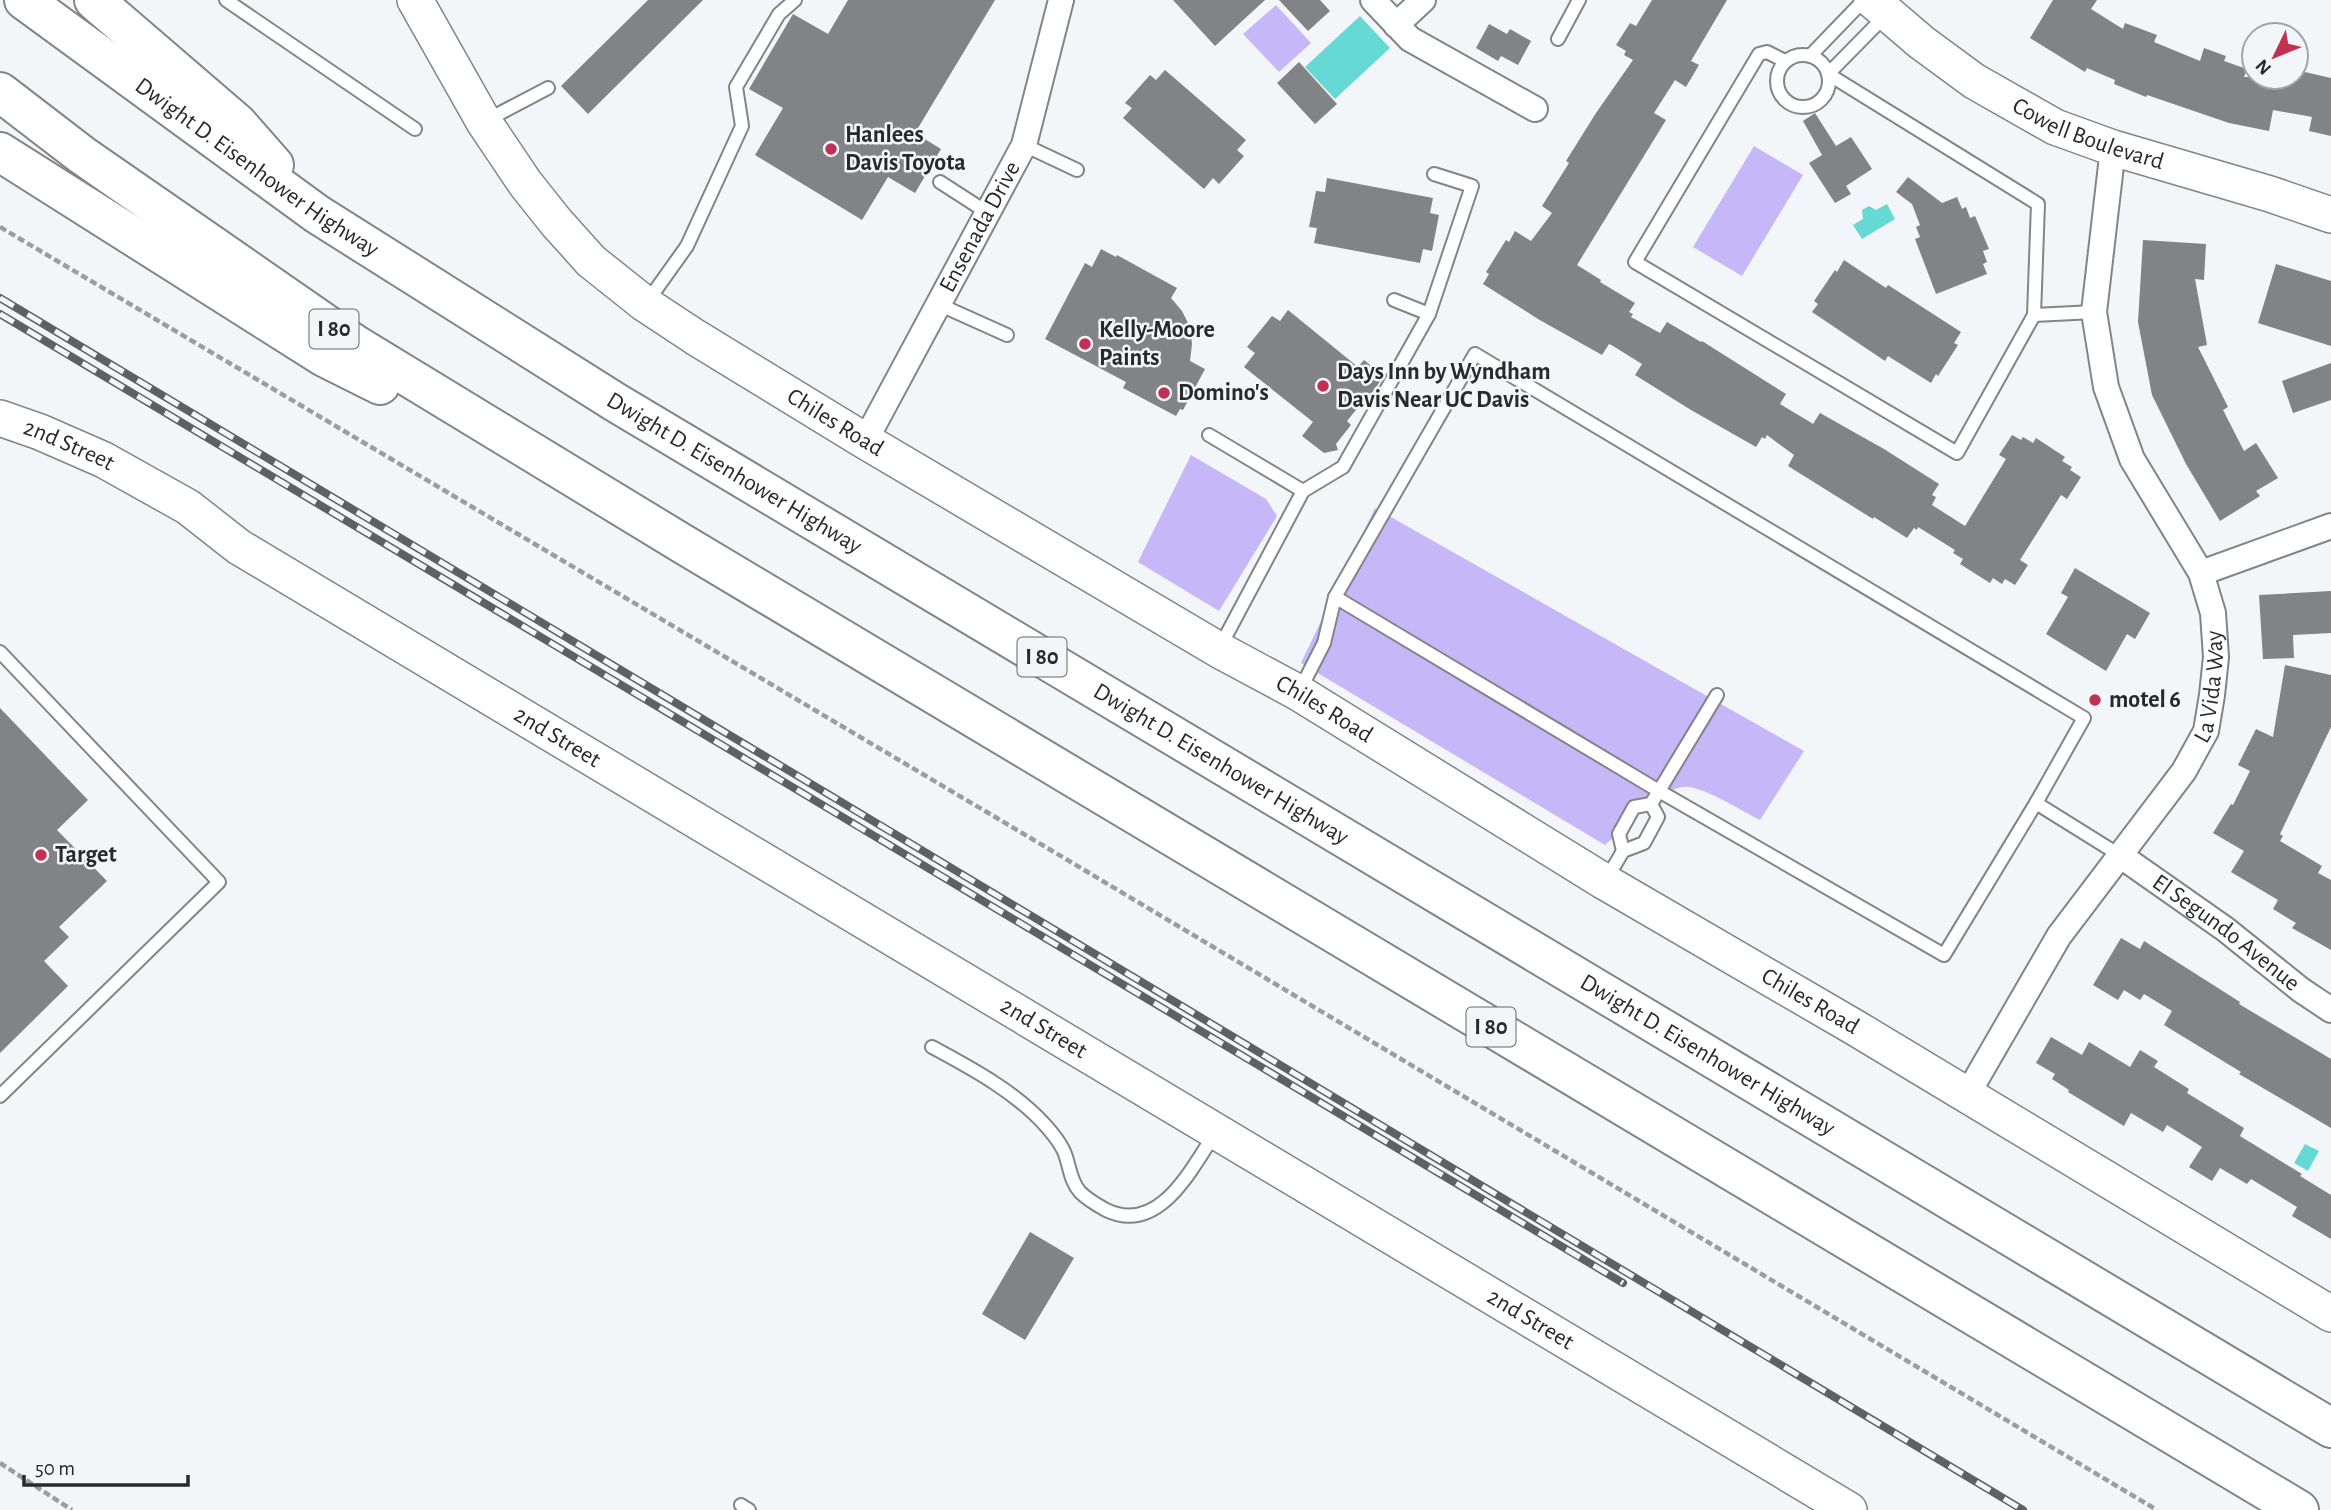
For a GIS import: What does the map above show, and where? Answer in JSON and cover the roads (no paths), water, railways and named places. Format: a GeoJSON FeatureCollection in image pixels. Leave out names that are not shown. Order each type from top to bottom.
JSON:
{"type":"FeatureCollection","features":[{"type":"Feature","properties":{"kind":"highway","name":"Dwight D. Eisenhower Highway"},"geometry":{"type":"LineString","coordinates":[[24,0],[317,214],[615,402],[2331,1428]]}},
{"type":"Feature","properties":{"kind":"highway"},"geometry":{"type":"LineString","coordinates":[[94,0],[238,124],[317,214]]}},
{"type":"Feature","properties":{"kind":"highway","name":"I 80"},"geometry":{"type":"LineString","coordinates":[[0,92],[82,155],[356,345],[683,544],[2299,1510]]}},
{"type":"Feature","properties":{"kind":"highway"},"geometry":{"type":"LineString","coordinates":[[0,152],[324,357],[512,451],[683,544]]}},
{"type":"Feature","properties":{"kind":"street","name":"Chiles Road"},"geometry":{"type":"LineString","coordinates":[[415,0],[485,121],[525,183],[591,261],[645,304],[865,441],[1219,650],[1299,693],[1605,882],[2331,1314]]}},
{"type":"Feature","properties":{"kind":"street","name":"Ensenada Drive"},"geometry":{"type":"LineString","coordinates":[[865,441],[1024,145],[1061,0]]}},
{"type":"Feature","properties":{"kind":"street"},"geometry":{"type":"LineString","coordinates":[[1373,0],[1410,39],[1535,109]]}},
{"type":"Feature","properties":{"kind":"street"},"geometry":{"type":"LineString","coordinates":[[1396,25],[1423,0]]}},
{"type":"Feature","properties":{"kind":"street","name":"Cowell Boulevard"},"geometry":{"type":"LineString","coordinates":[[1875,5],[1974,81],[2055,127],[2113,148],[2270,194],[2331,215]]}},
{"type":"Feature","properties":{"kind":"street","name":"La Vida Way"},"geometry":{"type":"LineString","coordinates":[[1967,1095],[2059,936],[2184,771],[2206,731],[2216,657],[2213,613],[2201,573],[2132,459],[2106,387],[2094,312],[2113,148]]}},
{"type":"Feature","properties":{"kind":"street","name":"2nd Street"},"geometry":{"type":"LineString","coordinates":[[0,418],[104,460],[188,507],[239,547],[1216,1131],[1815,1496],[1849,1510]]}},
{"type":"Feature","properties":{"kind":"street","name":"2nd Street"},"geometry":{"type":"LineString","coordinates":[[0,441],[76,472],[177,526],[239,547]]}},
{"type":"Feature","properties":{"kind":"street"},"geometry":{"type":"LineString","coordinates":[[2201,573],[2331,526]]}},
{"type":"Feature","properties":{"kind":"street","name":"El Segundo Avenue"},"geometry":{"type":"LineString","coordinates":[[2121,856],[2225,929],[2301,990],[2331,1010]]}},
{"type":"Feature","properties":{"kind":"lane"},"geometry":{"type":"LineString","coordinates":[[226,0],[415,130]]}},
{"type":"Feature","properties":{"kind":"lane"},"geometry":{"type":"LineString","coordinates":[[645,304],[687,246],[742,126],[736,87],[779,14],[795,0]]}},
{"type":"Feature","properties":{"kind":"lane"},"geometry":{"type":"LineString","coordinates":[[1558,39],[1579,0]]}},
{"type":"Feature","properties":{"kind":"lane"},"geometry":{"type":"LineString","coordinates":[[1810,56],[1875,5]]}},
{"type":"Feature","properties":{"kind":"lane"},"geometry":{"type":"LineString","coordinates":[[1828,74],[1875,5]]}},
{"type":"Feature","properties":{"kind":"lane"},"geometry":{"type":"LineString","coordinates":[[1786,61],[1767,52],[1759,54],[1634,262],[1956,453],[2034,315],[2038,204],[1828,74]]}},
{"type":"Feature","properties":{"kind":"lane"},"geometry":{"type":"LineString","coordinates":[[1801,55],[1810,56],[1824,66],[1828,74],[1827,91],[1816,104],[1799,108],[1784,100],[1776,84],[1777,76],[1786,61],[1801,55]]}},
{"type":"Feature","properties":{"kind":"lane"},"geometry":{"type":"LineString","coordinates":[[485,121],[548,88]]}},
{"type":"Feature","properties":{"kind":"lane"},"geometry":{"type":"LineString","coordinates":[[1024,145],[1077,170]]}},
{"type":"Feature","properties":{"kind":"lane"},"geometry":{"type":"LineString","coordinates":[[1219,650],[1303,491],[1343,467],[1429,314],[1472,187],[1434,174]]}},
{"type":"Feature","properties":{"kind":"lane"},"geometry":{"type":"LineString","coordinates":[[940,182],[988,213]]}},
{"type":"Feature","properties":{"kind":"lane"},"geometry":{"type":"LineString","coordinates":[[1394,300],[1429,314]]}},
{"type":"Feature","properties":{"kind":"lane"},"geometry":{"type":"LineString","coordinates":[[938,304],[1007,335]]}},
{"type":"Feature","properties":{"kind":"lane"},"geometry":{"type":"LineString","coordinates":[[2034,315],[2094,312]]}},
{"type":"Feature","properties":{"kind":"lane"},"geometry":{"type":"LineString","coordinates":[[1299,693],[1324,643],[1335,597],[1475,354],[2084,718],[1944,955],[1659,791],[1335,597]]}},
{"type":"Feature","properties":{"kind":"lane"},"geometry":{"type":"LineString","coordinates":[[1209,435],[1303,491]]}},
{"type":"Feature","properties":{"kind":"lane"},"geometry":{"type":"LineString","coordinates":[[0,652],[219,883],[0,1096]]}},
{"type":"Feature","properties":{"kind":"lane"},"geometry":{"type":"LineString","coordinates":[[1623,851],[1619,834],[1634,807],[1651,804],[1717,695]]}},
{"type":"Feature","properties":{"kind":"lane"},"geometry":{"type":"LineString","coordinates":[[2036,803],[2121,856]]}},
{"type":"Feature","properties":{"kind":"lane"},"geometry":{"type":"LineString","coordinates":[[1605,882],[1623,851],[1644,843],[1658,817],[1651,804]]}},
{"type":"Feature","properties":{"kind":"lane"},"geometry":{"type":"LineString","coordinates":[[932,1047],[975,1072],[1026,1107],[1045,1124],[1060,1144],[1066,1156],[1069,1174],[1079,1191],[1098,1206],[1114,1214],[1125,1216],[1146,1213],[1162,1204],[1182,1182],[1216,1131]]}},
{"type":"Feature","properties":{"kind":"water"},"geometry":{"type":"Polygon","coordinates":[[[1360,16],[1390,48],[1335,99],[1305,67],[1360,16]]]}},
{"type":"Feature","properties":{"kind":"water"},"geometry":{"type":"Polygon","coordinates":[[[1887,204],[1895,219],[1862,239],[1853,225],[1863,219],[1862,210],[1869,206],[1876,210],[1887,204]]]}},
{"type":"Feature","properties":{"kind":"water"},"geometry":{"type":"Polygon","coordinates":[[[2305,1144],[2319,1151],[2308,1171],[2294,1163],[2305,1144]]]}},
{"type":"Feature","properties":{"kind":"railway"},"geometry":{"type":"LineString","coordinates":[[0,298],[2023,1510]]}},
{"type":"Feature","properties":{"kind":"railway"},"geometry":{"type":"LineString","coordinates":[[0,314],[1623,1283]]}},
{"type":"Feature","properties":{"kind":"place","name":"Hanlees Davis Toyota"},"geometry":{"type":"Point","coordinates":[831,149]}},
{"type":"Feature","properties":{"kind":"place","name":"Kelly-Moore Paints"},"geometry":{"type":"Point","coordinates":[1085,344]}},
{"type":"Feature","properties":{"kind":"place","name":"Days Inn by Wyndham Davis Near UC Davis"},"geometry":{"type":"Point","coordinates":[1323,386]}},
{"type":"Feature","properties":{"kind":"place","name":"Domino's"},"geometry":{"type":"Point","coordinates":[1164,393]}},
{"type":"Feature","properties":{"kind":"place","name":"motel 6"},"geometry":{"type":"Point","coordinates":[2095,700]}},
{"type":"Feature","properties":{"kind":"place","name":"Target"},"geometry":{"type":"Point","coordinates":[41,855]}}]}
